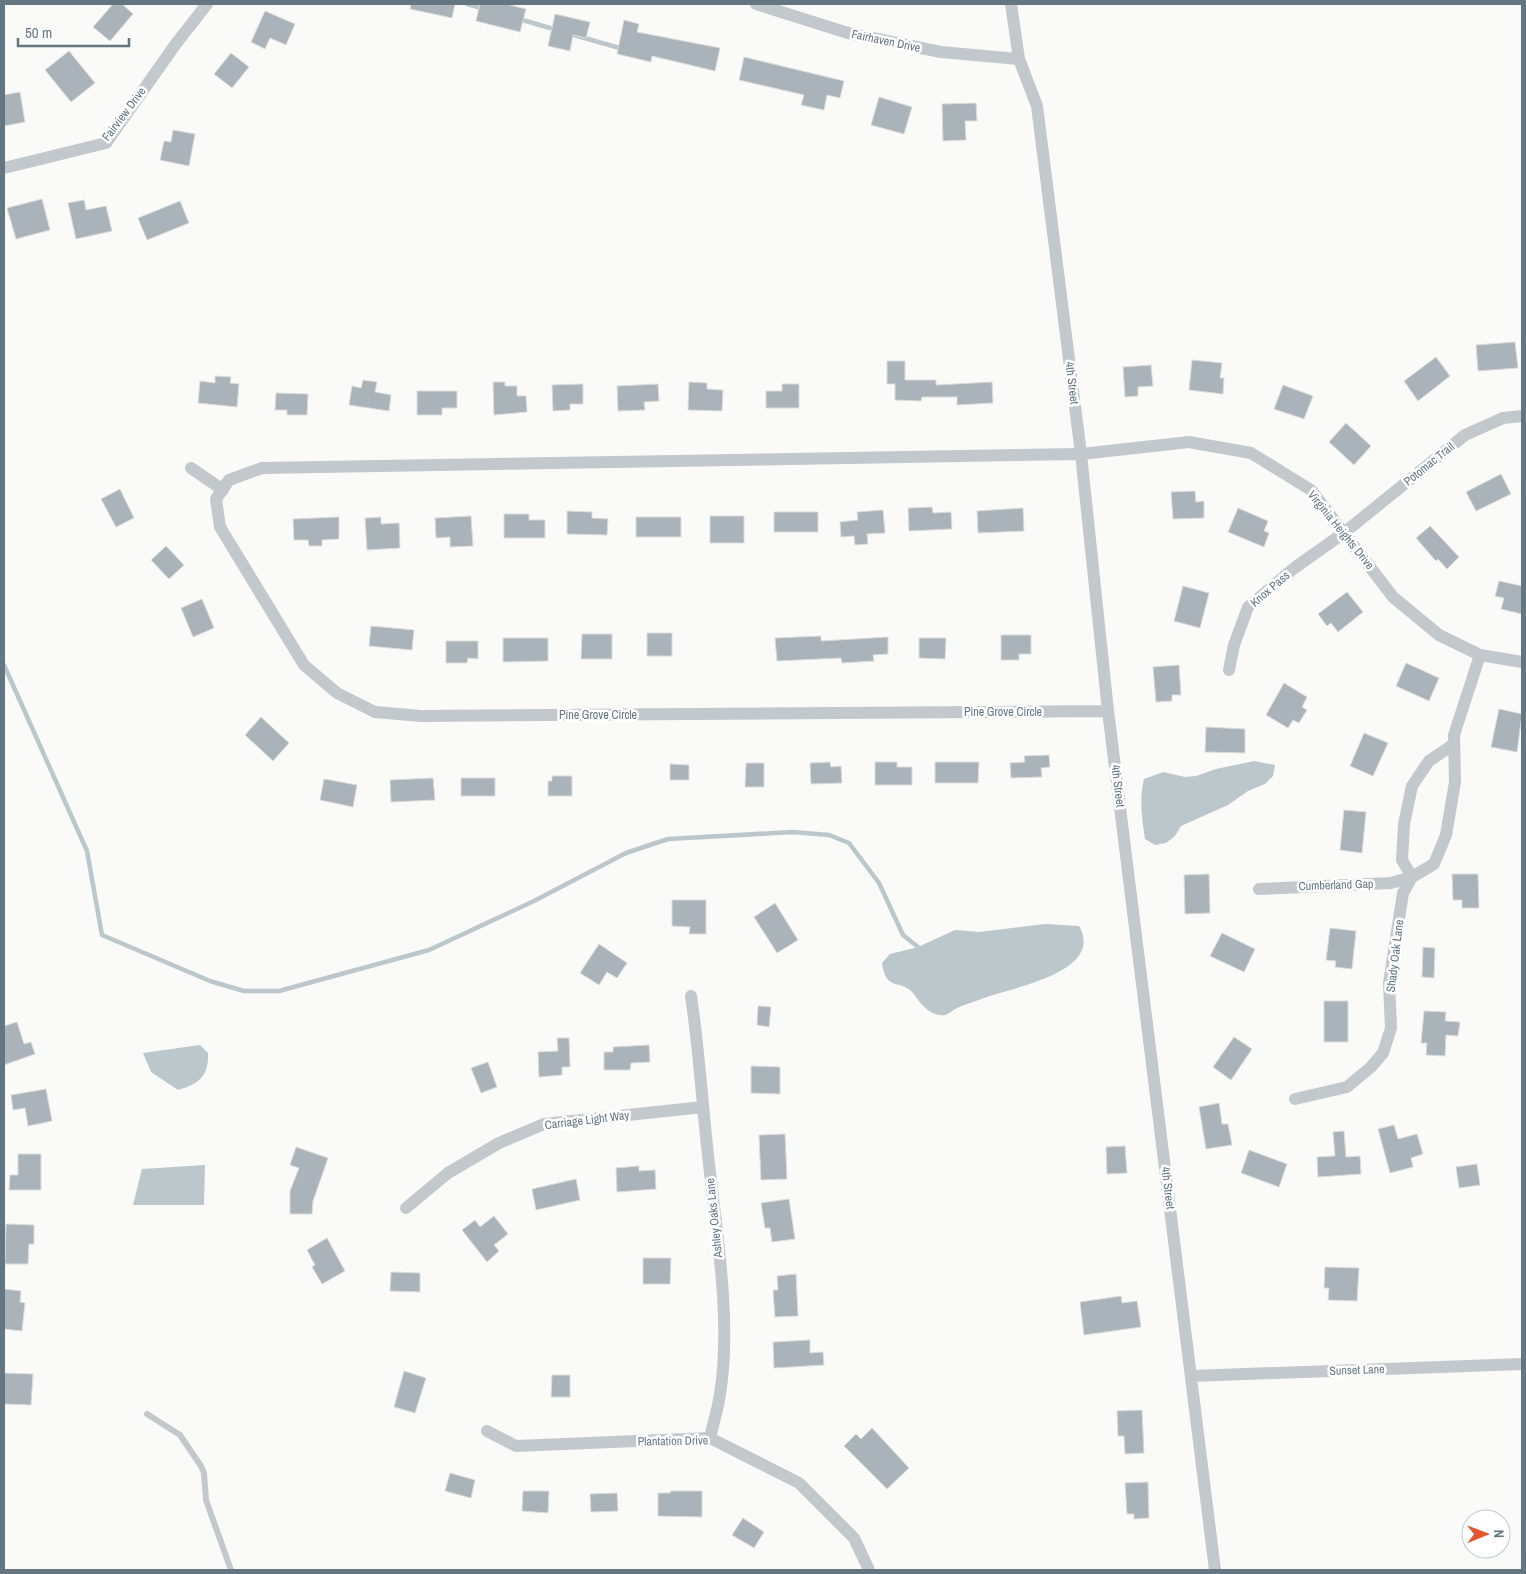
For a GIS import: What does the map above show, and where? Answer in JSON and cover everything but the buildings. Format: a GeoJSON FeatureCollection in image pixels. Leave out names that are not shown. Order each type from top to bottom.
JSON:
{"type":"FeatureCollection","features":[{"type":"Feature","properties":{"kind":"street","name":"Fairview Drive"},"geometry":{"type":"LineString","coordinates":[[4,168],[106,143],[175,45],[208,4]]}},
{"type":"Feature","properties":{"kind":"street","name":"Fairhaven Drive"},"geometry":{"type":"LineString","coordinates":[[756,4],[848,33],[941,52],[1019,59]]}},
{"type":"Feature","properties":{"kind":"street","name":"4th Street"},"geometry":{"type":"LineString","coordinates":[[1011,4],[1019,59],[1037,106],[1081,454],[1108,711],[1215,1570]]}},
{"type":"Feature","properties":{"kind":"street","name":"Potomac Trail"},"geometry":{"type":"LineString","coordinates":[[1345,532],[1465,435],[1503,418],[1522,416]]}},
{"type":"Feature","properties":{"kind":"street","name":"Virginia Heights Drive"},"geometry":{"type":"LineString","coordinates":[[1081,454],[1189,442],[1251,454],[1311,490],[1393,597],[1439,635],[1480,655],[1522,662]]}},
{"type":"Feature","properties":{"kind":"street"},"geometry":{"type":"LineString","coordinates":[[191,468],[223,490],[229,480],[262,468],[1081,454]]}},
{"type":"Feature","properties":{"kind":"street","name":"Pine Grove Circle"},"geometry":{"type":"LineString","coordinates":[[223,490],[216,499],[220,527],[304,665],[337,693],[375,712],[421,716],[1108,711]]}},
{"type":"Feature","properties":{"kind":"street","name":"Knox Pass"},"geometry":{"type":"LineString","coordinates":[[1229,670],[1234,645],[1248,607],[1293,568],[1345,532]]}},
{"type":"Feature","properties":{"kind":"street"},"geometry":{"type":"LineString","coordinates":[[1454,744],[1429,761],[1412,786],[1404,824],[1402,860],[1412,877],[1434,864],[1446,835],[1455,782],[1454,735],[1480,655]]}},
{"type":"Feature","properties":{"kind":"street","name":"Cumberland Gap"},"geometry":{"type":"LineString","coordinates":[[1260,889],[1391,883],[1412,877]]}},
{"type":"Feature","properties":{"kind":"street","name":"Shady Oak Lane"},"geometry":{"type":"LineString","coordinates":[[1295,1099],[1347,1087],[1371,1068],[1383,1053],[1391,1028],[1389,984],[1403,893],[1412,877]]}},
{"type":"Feature","properties":{"kind":"street","name":"Ashley Oaks Lane"},"geometry":{"type":"LineString","coordinates":[[691,996],[700,1052],[703,1108],[722,1290],[723,1354],[720,1393],[710,1438]]}},
{"type":"Feature","properties":{"kind":"street","name":"Carriage Light Way"},"geometry":{"type":"LineString","coordinates":[[406,1208],[448,1172],[499,1143],[544,1124],[703,1108]]}},
{"type":"Feature","properties":{"kind":"street","name":"Sunset Lane"},"geometry":{"type":"LineString","coordinates":[[1191,1376],[1522,1364]]}},
{"type":"Feature","properties":{"kind":"street","name":"Plantation Drive"},"geometry":{"type":"LineString","coordinates":[[487,1431],[516,1446],[710,1438],[799,1483],[854,1538],[870,1570]]}},
{"type":"Feature","properties":{"kind":"lane"},"geometry":{"type":"LineString","coordinates":[[147,1414],[180,1435],[201,1466],[204,1473],[206,1500],[231,1570]]}},
{"type":"Feature","properties":{"kind":"shaded area"},"geometry":{"type":"Polygon","coordinates":[[[1254,761],[1275,765],[1273,776],[1265,784],[1248,791],[1228,805],[1181,826],[1175,836],[1166,843],[1155,845],[1145,839],[1141,802],[1144,779],[1163,772],[1185,777],[1196,776],[1216,769],[1254,761]]]}},
{"type":"Feature","properties":{"kind":"shaded area"},"geometry":{"type":"Polygon","coordinates":[[[1045,924],[1079,926],[1084,942],[1080,955],[1069,966],[1053,975],[967,1004],[945,1015],[934,1014],[907,988],[890,981],[884,972],[882,963],[890,954],[918,947],[955,930],[979,932],[1045,924]]]}},
{"type":"Feature","properties":{"kind":"shaded area"},"geometry":{"type":"Polygon","coordinates":[[[200,1045],[208,1053],[207,1068],[197,1082],[178,1090],[151,1072],[143,1053],[200,1045]]]}},
{"type":"Feature","properties":{"kind":"shaded area"},"geometry":{"type":"Polygon","coordinates":[[[205,1165],[204,1205],[133,1205],[142,1169],[205,1165]]]}},
{"type":"Feature","properties":{"kind":"waterway"},"geometry":{"type":"LineString","coordinates":[[467,4],[485,9]]}},
{"type":"Feature","properties":{"kind":"waterway"},"geometry":{"type":"LineString","coordinates":[[519,19],[557,30]]}},
{"type":"Feature","properties":{"kind":"waterway"},"geometry":{"type":"LineString","coordinates":[[574,35],[623,49]]}},
{"type":"Feature","properties":{"kind":"waterway"},"geometry":{"type":"LineString","coordinates":[[4,665],[87,851],[102,935],[210,981],[244,991],[279,991],[429,950],[534,901],[626,853],[668,839],[793,832],[829,835],[849,843],[879,883],[903,935],[918,947]]}}]}
